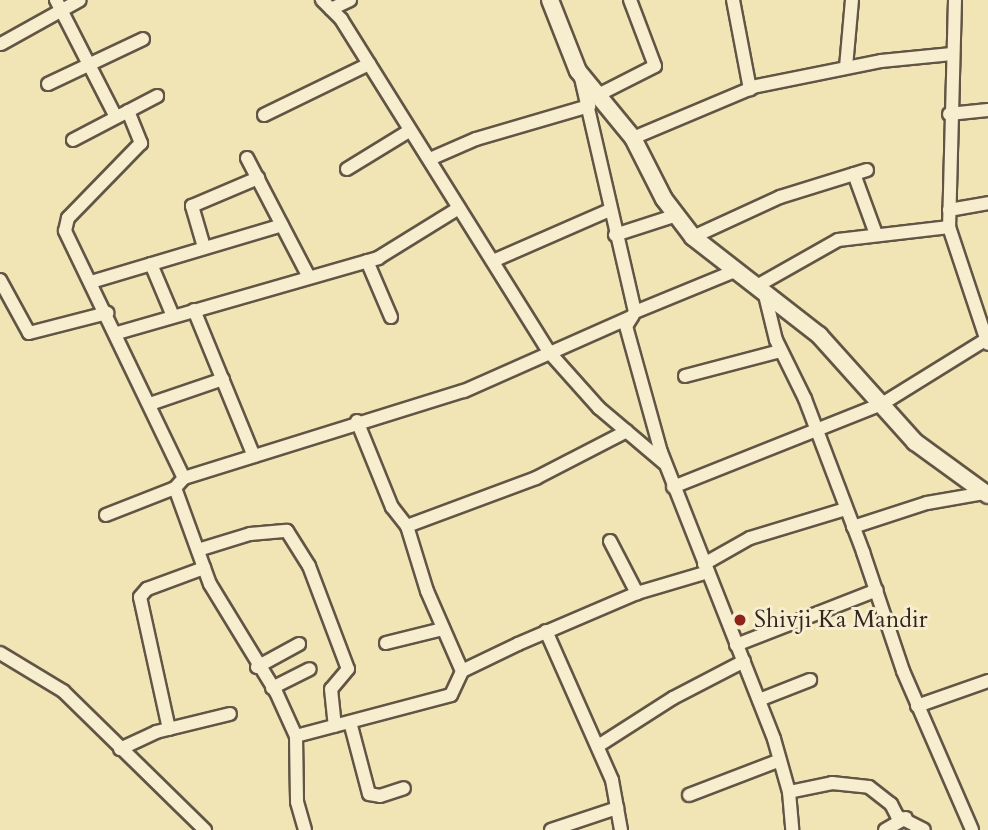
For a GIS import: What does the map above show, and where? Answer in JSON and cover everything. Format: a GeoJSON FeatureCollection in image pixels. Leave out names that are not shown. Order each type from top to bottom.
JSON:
{"type":"FeatureCollection","features":[{"type":"Feature","properties":{"kind":"street"},"geometry":{"type":"LineString","coordinates":[[1,44],[58,5],[80,0]]}},
{"type":"Feature","properties":{"kind":"street"},"geometry":{"type":"LineString","coordinates":[[349,0],[326,4],[369,64],[552,354],[599,408],[664,463]]}},
{"type":"Feature","properties":{"kind":"street"},"geometry":{"type":"LineString","coordinates":[[550,0],[593,101],[610,210],[633,315],[626,326],[664,463],[744,661],[780,760],[789,792],[792,830]]}},
{"type":"Feature","properties":{"kind":"street"},"geometry":{"type":"LineString","coordinates":[[430,159],[476,139],[593,101],[655,66],[630,0]]}},
{"type":"Feature","properties":{"kind":"street"},"geometry":{"type":"LineString","coordinates":[[733,0],[750,89]]}},
{"type":"Feature","properties":{"kind":"street"},"geometry":{"type":"LineString","coordinates":[[846,67],[852,0]]}},
{"type":"Feature","properties":{"kind":"street"},"geometry":{"type":"LineString","coordinates":[[673,487],[817,433],[882,404],[987,342],[949,227],[949,114],[955,0]]}},
{"type":"Feature","properties":{"kind":"street"},"geometry":{"type":"LineString","coordinates":[[58,5],[116,117]]}},
{"type":"Feature","properties":{"kind":"street"},"geometry":{"type":"LineString","coordinates":[[48,85],[143,39]]}},
{"type":"Feature","properties":{"kind":"street"},"geometry":{"type":"LineString","coordinates":[[633,138],[750,89],[846,67],[952,54]]}},
{"type":"Feature","properties":{"kind":"street"},"geometry":{"type":"LineString","coordinates":[[264,115],[369,64]]}},
{"type":"Feature","properties":{"kind":"street"},"geometry":{"type":"LineString","coordinates":[[73,140],[158,96]]}},
{"type":"Feature","properties":{"kind":"street"},"geometry":{"type":"LineString","coordinates":[[593,101],[633,138],[677,215],[693,237],[819,335],[915,442],[987,494]]}},
{"type":"Feature","properties":{"kind":"street"},"geometry":{"type":"LineString","coordinates":[[949,114],[988,110]]}},
{"type":"Feature","properties":{"kind":"street"},"geometry":{"type":"LineString","coordinates":[[128,111],[141,136],[138,147],[65,222],[65,231],[117,333],[184,478]]}},
{"type":"Feature","properties":{"kind":"street"},"geometry":{"type":"LineString","coordinates":[[347,169],[409,131]]}},
{"type":"Feature","properties":{"kind":"street"},"geometry":{"type":"LineString","coordinates":[[247,158],[309,277]]}},
{"type":"Feature","properties":{"kind":"street"},"geometry":{"type":"LineString","coordinates":[[693,237],[780,197],[860,172],[876,234]]}},
{"type":"Feature","properties":{"kind":"street"},"geometry":{"type":"LineString","coordinates":[[204,247],[192,206],[258,178]]}},
{"type":"Feature","properties":{"kind":"street"},"geometry":{"type":"LineString","coordinates":[[949,210],[988,204]]}},
{"type":"Feature","properties":{"kind":"street"},"geometry":{"type":"LineString","coordinates":[[117,333],[367,261],[459,208]]}},
{"type":"Feature","properties":{"kind":"street"},"geometry":{"type":"LineString","coordinates":[[493,261],[610,210]]}},
{"type":"Feature","properties":{"kind":"street"},"geometry":{"type":"LineString","coordinates":[[615,235],[677,215]]}},
{"type":"Feature","properties":{"kind":"street"},"geometry":{"type":"LineString","coordinates":[[91,282],[282,225]]}},
{"type":"Feature","properties":{"kind":"street"},"geometry":{"type":"LineString","coordinates":[[760,291],[830,243],[876,234],[949,227]]}},
{"type":"Feature","properties":{"kind":"street"},"geometry":{"type":"LineString","coordinates":[[367,261],[391,317]]}},
{"type":"Feature","properties":{"kind":"street"},"geometry":{"type":"LineString","coordinates":[[151,264],[173,316]]}},
{"type":"Feature","properties":{"kind":"street"},"geometry":{"type":"LineString","coordinates":[[106,515],[175,488],[184,478],[357,421],[464,391],[735,271]]}},
{"type":"Feature","properties":{"kind":"street"},"geometry":{"type":"LineString","coordinates":[[0,280],[29,333],[107,313]]}},
{"type":"Feature","properties":{"kind":"street"},"geometry":{"type":"LineString","coordinates":[[760,291],[780,351],[817,433],[877,590],[917,706],[972,830]]}},
{"type":"Feature","properties":{"kind":"street"},"geometry":{"type":"LineString","coordinates":[[194,310],[254,456]]}},
{"type":"Feature","properties":{"kind":"street"},"geometry":{"type":"LineString","coordinates":[[685,376],[780,351]]}},
{"type":"Feature","properties":{"kind":"street"},"geometry":{"type":"LineString","coordinates":[[150,404],[223,380]]}},
{"type":"Feature","properties":{"kind":"street"},"geometry":{"type":"LineString","coordinates":[[357,421],[392,507],[407,526],[443,629],[462,671]]}},
{"type":"Feature","properties":{"kind":"street"},"geometry":{"type":"LineString","coordinates":[[407,526],[536,478],[627,431]]}},
{"type":"Feature","properties":{"kind":"street"},"geometry":{"type":"LineString","coordinates":[[175,488],[204,568],[296,736],[297,802],[305,830]]}},
{"type":"Feature","properties":{"kind":"street"},"geometry":{"type":"LineString","coordinates":[[853,527],[927,503],[987,494]]}},
{"type":"Feature","properties":{"kind":"street"},"geometry":{"type":"LineString","coordinates":[[296,736],[451,695],[462,671],[546,631],[706,568],[750,538],[846,509]]}},
{"type":"Feature","properties":{"kind":"street"},"geometry":{"type":"LineString","coordinates":[[198,550],[250,534],[287,531],[309,566],[348,669],[331,689],[335,726]]}},
{"type":"Feature","properties":{"kind":"street"},"geometry":{"type":"LineString","coordinates":[[610,541],[637,593]]}},
{"type":"Feature","properties":{"kind":"street"},"geometry":{"type":"LineString","coordinates":[[169,729],[140,597],[147,589],[204,568]]}},
{"type":"Feature","properties":{"kind":"street"},"geometry":{"type":"LineString","coordinates":[[736,645],[877,590]]}},
{"type":"Feature","properties":{"kind":"street"},"geometry":{"type":"LineString","coordinates":[[386,643],[443,629]]}},
{"type":"Feature","properties":{"kind":"street"},"geometry":{"type":"LineString","coordinates":[[546,631],[598,746],[621,830]]}},
{"type":"Feature","properties":{"kind":"street"},"geometry":{"type":"LineString","coordinates":[[257,667],[299,644]]}},
{"type":"Feature","properties":{"kind":"street"},"geometry":{"type":"LineString","coordinates":[[0,653],[64,691],[205,830]]}},
{"type":"Feature","properties":{"kind":"street"},"geometry":{"type":"LineString","coordinates":[[598,746],[673,698],[744,661]]}},
{"type":"Feature","properties":{"kind":"street"},"geometry":{"type":"LineString","coordinates":[[272,688],[310,669]]}},
{"type":"Feature","properties":{"kind":"street"},"geometry":{"type":"LineString","coordinates":[[759,700],[810,680]]}},
{"type":"Feature","properties":{"kind":"street"},"geometry":{"type":"LineString","coordinates":[[917,706],[988,681]]}},
{"type":"Feature","properties":{"kind":"street"},"geometry":{"type":"LineString","coordinates":[[120,749],[169,729],[185,728],[230,714]]}},
{"type":"Feature","properties":{"kind":"street"},"geometry":{"type":"LineString","coordinates":[[350,722],[369,794],[376,797],[404,788]]}},
{"type":"Feature","properties":{"kind":"street"},"geometry":{"type":"LineString","coordinates":[[689,795],[780,760]]}},
{"type":"Feature","properties":{"kind":"street"},"geometry":{"type":"LineString","coordinates":[[789,792],[855,783],[879,794],[897,816],[906,818],[924,830]]}},
{"type":"Feature","properties":{"kind":"street"},"geometry":{"type":"LineString","coordinates":[[551,830],[617,808]]}},
{"type":"Feature","properties":{"kind":"street"},"geometry":{"type":"LineString","coordinates":[[885,830],[906,818]]}},
{"type":"Feature","properties":{"kind":"place","name":"Shivji Ka Mandir"},"geometry":{"type":"Point","coordinates":[740,620]}}]}
